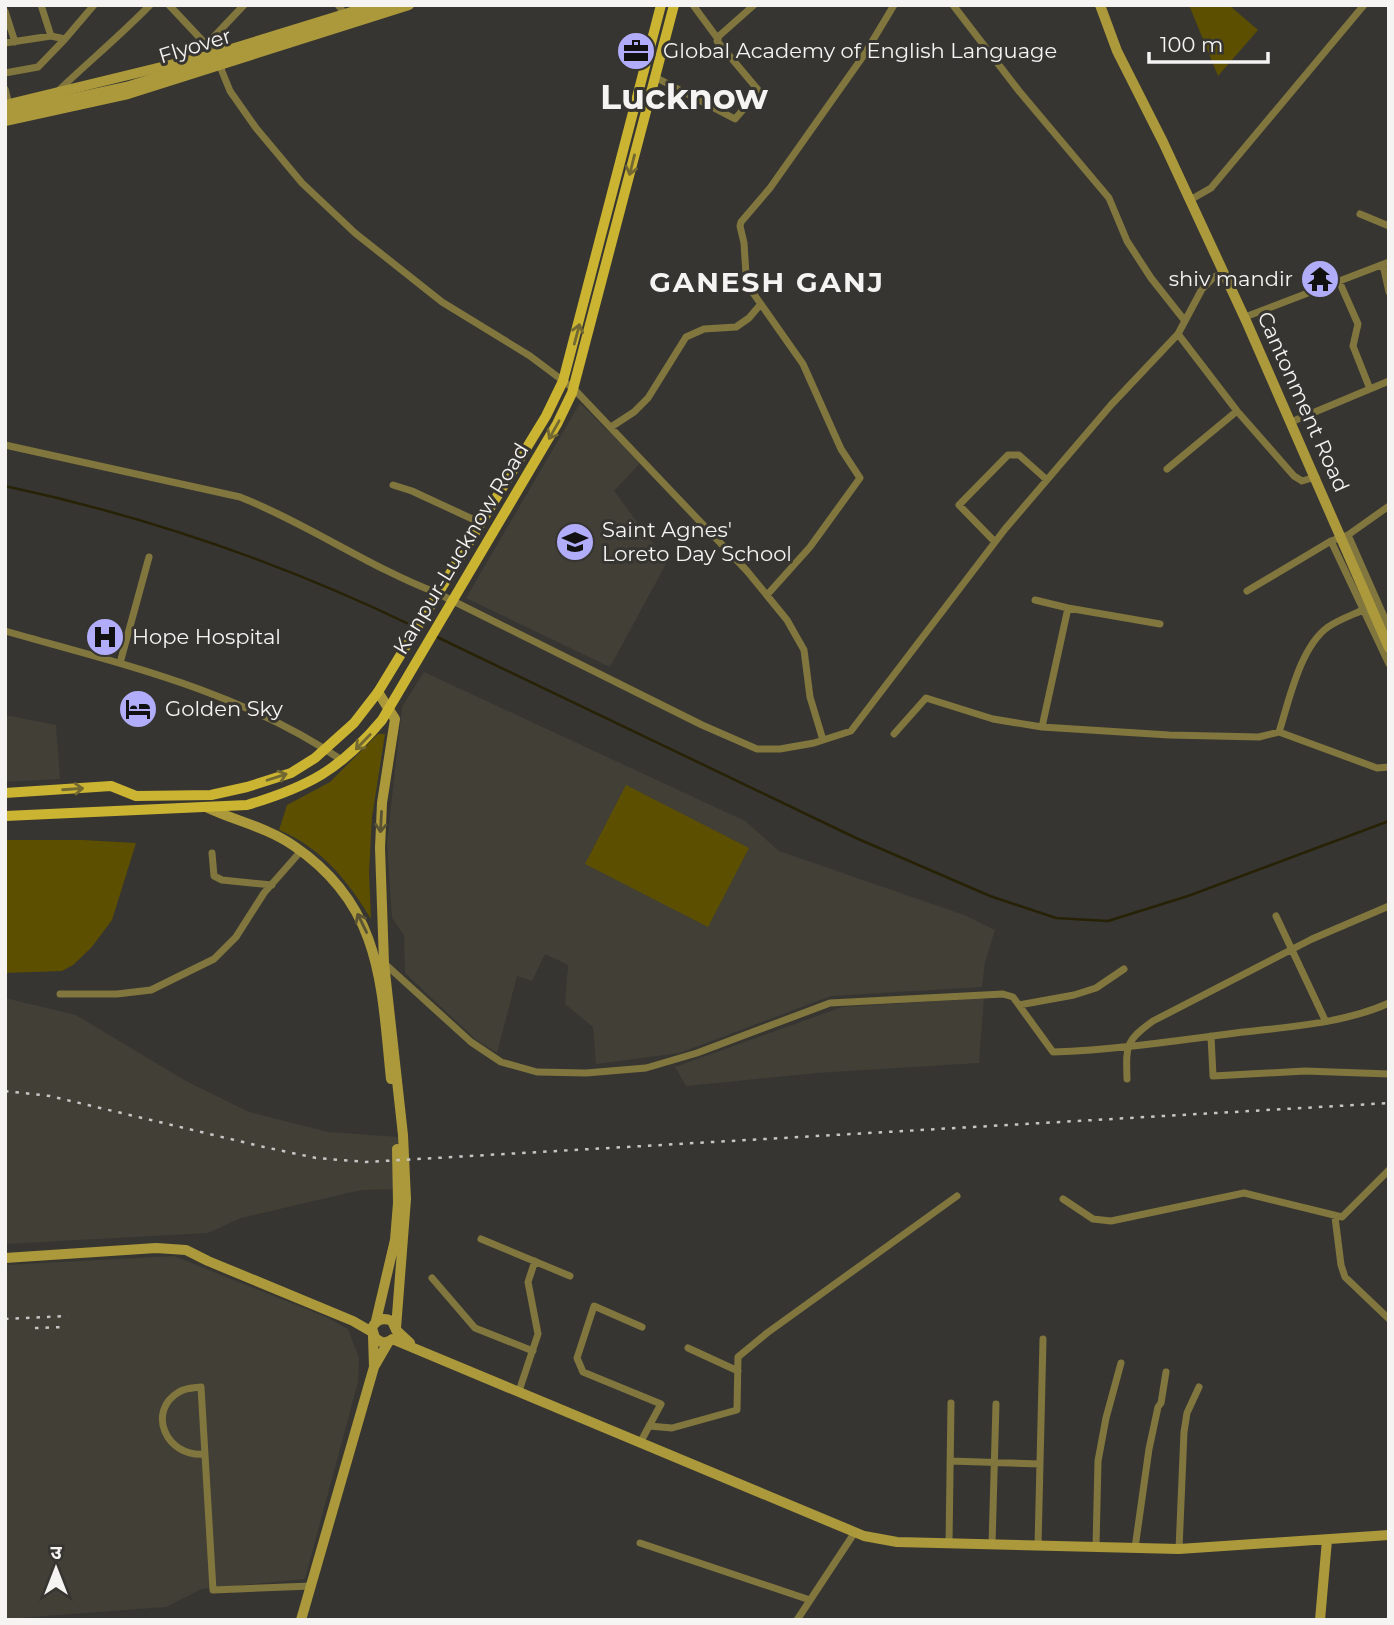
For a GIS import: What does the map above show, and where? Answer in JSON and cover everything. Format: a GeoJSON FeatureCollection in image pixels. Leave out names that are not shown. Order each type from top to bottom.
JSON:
{"type":"FeatureCollection","features":[{"type":"Feature","properties":{"kind":"main road"},"geometry":{"type":"LineString","coordinates":[[5,121],[128,93],[348,19],[374,5]]}},
{"type":"Feature","properties":{"kind":"main road","name":"Flyover"},"geometry":{"type":"LineString","coordinates":[[6,107],[126,88],[393,5]]}},
{"type":"Feature","properties":{"kind":"main road"},"geometry":{"type":"LineString","coordinates":[[6,107],[409,5]]}},
{"type":"Feature","properties":{"kind":"main road","name":"Kanpur-Lucknow Road"},"geometry":{"type":"LineString","coordinates":[[5,816],[247,805],[311,782],[343,761],[382,720],[557,424],[574,388],[661,5]]}},
{"type":"Feature","properties":{"kind":"main road","name":"Kanpur-Lucknow Road"},"geometry":{"type":"LineString","coordinates":[[5,793],[111,786],[136,796],[199,795],[235,790],[291,773],[326,749],[354,723],[378,692],[547,416],[563,380],[600,267],[674,5]]}},
{"type":"Feature","properties":{"kind":"main road","name":"Cantonment Road"},"geometry":{"type":"LineString","coordinates":[[1094,5],[1245,317],[1389,648]]}},
{"type":"Feature","properties":{"kind":"main road","name":"Cantonment Road"},"geometry":{"type":"LineString","coordinates":[[1100,5],[1105,23]]}},
{"type":"Feature","properties":{"kind":"main road"},"geometry":{"type":"LineString","coordinates":[[301,1620],[374,1367],[393,1335],[406,1199],[403,1135],[384,963],[380,848],[382,803],[395,719],[378,692]]}},
{"type":"Feature","properties":{"kind":"main road"},"geometry":{"type":"LineString","coordinates":[[125,810],[126,792]]}},
{"type":"Feature","properties":{"kind":"main road"},"geometry":{"type":"LineString","coordinates":[[206,807],[224,816],[257,825],[301,851],[328,873],[364,924],[376,960],[383,994],[397,1128],[398,1203],[395,1240],[374,1328],[374,1367]]}},
{"type":"Feature","properties":{"kind":"main road"},"geometry":{"type":"LineString","coordinates":[[5,1258],[156,1248],[186,1250],[374,1328],[380,1342],[393,1335]]}},
{"type":"Feature","properties":{"kind":"main road"},"geometry":{"type":"LineString","coordinates":[[374,1328],[388,1319],[393,1335],[414,1346],[855,1532],[897,1542],[1179,1549],[1389,1535]]}},
{"type":"Feature","properties":{"kind":"main road"},"geometry":{"type":"LineString","coordinates":[[1320,1620],[1327,1540]]}},
{"type":"Feature","properties":{"kind":"street"},"geometry":{"type":"LineString","coordinates":[[41,5],[51,36]]}},
{"type":"Feature","properties":{"kind":"street"},"geometry":{"type":"LineString","coordinates":[[5,73],[38,67],[94,5]]}},
{"type":"Feature","properties":{"kind":"street"},"geometry":{"type":"LineString","coordinates":[[54,95],[94,56],[113,43],[150,5]]}},
{"type":"Feature","properties":{"kind":"street"},"geometry":{"type":"LineString","coordinates":[[169,5],[215,54],[230,91],[256,128],[318,199],[355,233],[442,302],[530,356],[574,388],[747,570],[787,620],[804,650],[810,696],[823,740]]}},
{"type":"Feature","properties":{"kind":"street"},"geometry":{"type":"LineString","coordinates":[[206,45],[244,5]]}},
{"type":"Feature","properties":{"kind":"street"},"geometry":{"type":"LineString","coordinates":[[338,5],[348,19]]}},
{"type":"Feature","properties":{"kind":"street"},"geometry":{"type":"LineString","coordinates":[[655,77],[735,120],[759,91],[717,41],[693,5]]}},
{"type":"Feature","properties":{"kind":"street"},"geometry":{"type":"LineString","coordinates":[[718,39],[754,5]]}},
{"type":"Feature","properties":{"kind":"street"},"geometry":{"type":"LineString","coordinates":[[767,595],[810,547],[860,478],[841,449],[803,364],[760,305],[746,274],[741,222],[770,188],[864,55],[894,5]]}},
{"type":"Feature","properties":{"kind":"street"},"geometry":{"type":"LineString","coordinates":[[953,5],[1019,91],[1109,198],[1127,241],[1151,278],[1185,321]]}},
{"type":"Feature","properties":{"kind":"street"},"geometry":{"type":"LineString","coordinates":[[1190,200],[1211,188],[1364,5]]}},
{"type":"Feature","properties":{"kind":"street"},"geometry":{"type":"LineString","coordinates":[[5,12],[15,42]]}},
{"type":"Feature","properties":{"kind":"street"},"geometry":{"type":"LineString","coordinates":[[5,43],[51,36],[65,39]]}},
{"type":"Feature","properties":{"kind":"street"},"geometry":{"type":"LineString","coordinates":[[5,89],[6,107],[17,119]]}},
{"type":"Feature","properties":{"kind":"street"},"geometry":{"type":"LineString","coordinates":[[1360,214],[1388,225]]}},
{"type":"Feature","properties":{"kind":"street"},"geometry":{"type":"LineString","coordinates":[[1245,317],[1386,264],[1389,292]]}},
{"type":"Feature","properties":{"kind":"street"},"geometry":{"type":"LineString","coordinates":[[5,445],[240,497],[275,511],[407,581],[437,593],[702,725],[757,749],[780,749],[851,731],[995,542],[1111,405],[1178,334],[1202,289],[1214,277],[1224,273]]}},
{"type":"Feature","properties":{"kind":"street"},"geometry":{"type":"LineString","coordinates":[[1339,281],[1358,324],[1353,346],[1370,389]]}},
{"type":"Feature","properties":{"kind":"street"},"geometry":{"type":"LineString","coordinates":[[611,426],[634,412],[648,398],[686,337],[704,329],[724,330],[736,327],[749,318],[760,305]]}},
{"type":"Feature","properties":{"kind":"street"},"geometry":{"type":"LineString","coordinates":[[1178,334],[1237,411],[1294,476],[1302,481],[1316,477]]}},
{"type":"Feature","properties":{"kind":"street"},"geometry":{"type":"LineString","coordinates":[[1291,422],[1389,381]]}},
{"type":"Feature","properties":{"kind":"street"},"geometry":{"type":"LineString","coordinates":[[1167,469],[1237,411]]}},
{"type":"Feature","properties":{"kind":"street"},"geometry":{"type":"LineString","coordinates":[[995,542],[959,505],[1008,455],[1019,455],[1047,480]]}},
{"type":"Feature","properties":{"kind":"street"},"geometry":{"type":"LineString","coordinates":[[393,485],[481,523]]}},
{"type":"Feature","properties":{"kind":"street"},"geometry":{"type":"LineString","coordinates":[[1247,591],[1340,538],[1389,506]]}},
{"type":"Feature","properties":{"kind":"street"},"geometry":{"type":"LineString","coordinates":[[1340,538],[1363,610],[1389,664]]}},
{"type":"Feature","properties":{"kind":"street"},"geometry":{"type":"LineString","coordinates":[[1340,538],[1389,628]]}},
{"type":"Feature","properties":{"kind":"street"},"geometry":{"type":"LineString","coordinates":[[120,663],[149,557]]}},
{"type":"Feature","properties":{"kind":"street"},"geometry":{"type":"LineString","coordinates":[[1035,600],[1160,624]]}},
{"type":"Feature","properties":{"kind":"street"},"geometry":{"type":"LineString","coordinates":[[1042,727],[1068,608]]}},
{"type":"Feature","properties":{"kind":"street"},"geometry":{"type":"LineString","coordinates":[[1279,732],[1300,670],[1315,639],[1328,627],[1363,610]]}},
{"type":"Feature","properties":{"kind":"street"},"geometry":{"type":"LineString","coordinates":[[5,631],[207,690],[269,716],[343,761]]}},
{"type":"Feature","properties":{"kind":"street"},"geometry":{"type":"LineString","coordinates":[[894,734],[926,698],[993,719],[1042,727],[1169,735],[1259,737],[1279,732],[1377,768],[1389,767]]}},
{"type":"Feature","properties":{"kind":"street"},"geometry":{"type":"LineString","coordinates":[[60,995],[117,994],[151,990],[214,959],[236,937],[272,885],[301,851]]}},
{"type":"Feature","properties":{"kind":"street"},"geometry":{"type":"LineString","coordinates":[[212,853],[214,876],[222,880],[272,885]]}},
{"type":"Feature","properties":{"kind":"street"},"geometry":{"type":"LineString","coordinates":[[1127,1079],[1126,1047],[1135,1034],[1153,1021],[1292,950],[1389,906]]}},
{"type":"Feature","properties":{"kind":"street"},"geometry":{"type":"LineString","coordinates":[[1276,916],[1325,1020]]}},
{"type":"Feature","properties":{"kind":"street"},"geometry":{"type":"LineString","coordinates":[[384,963],[471,1042],[501,1062],[537,1072],[586,1073],[646,1068],[697,1053],[830,1003],[1003,993],[1013,997],[1053,1052],[1126,1047],[1325,1020],[1389,1003]]}},
{"type":"Feature","properties":{"kind":"street"},"geometry":{"type":"LineString","coordinates":[[1019,1005],[1096,988],[1124,970]]}},
{"type":"Feature","properties":{"kind":"street"},"geometry":{"type":"LineString","coordinates":[[1211,1036],[1213,1076],[1305,1071],[1389,1074]]}},
{"type":"Feature","properties":{"kind":"street"},"geometry":{"type":"LineString","coordinates":[[1063,1199],[1093,1219],[1111,1221],[1244,1193],[1342,1217],[1389,1170]]}},
{"type":"Feature","properties":{"kind":"street"},"geometry":{"type":"LineString","coordinates":[[649,1426],[672,1428],[737,1410],[737,1357],[957,1196]]}},
{"type":"Feature","properties":{"kind":"street"},"geometry":{"type":"LineString","coordinates":[[1335,1217],[1345,1277],[1389,1319]]}},
{"type":"Feature","properties":{"kind":"street"},"geometry":{"type":"LineString","coordinates":[[481,1239],[570,1276]]}},
{"type":"Feature","properties":{"kind":"street"},"geometry":{"type":"LineString","coordinates":[[519,1391],[538,1334],[528,1282],[535,1261]]}},
{"type":"Feature","properties":{"kind":"street"},"geometry":{"type":"LineString","coordinates":[[432,1278],[475,1328],[533,1350]]}},
{"type":"Feature","properties":{"kind":"street"},"geometry":{"type":"LineString","coordinates":[[640,1443],[661,1404],[583,1372],[578,1358],[594,1306],[642,1327]]}},
{"type":"Feature","properties":{"kind":"street"},"geometry":{"type":"LineString","coordinates":[[1038,1546],[1043,1339]]}},
{"type":"Feature","properties":{"kind":"street"},"geometry":{"type":"LineString","coordinates":[[688,1348],[738,1371]]}},
{"type":"Feature","properties":{"kind":"street"},"geometry":{"type":"LineString","coordinates":[[1096,1547],[1098,1461],[1105,1418],[1121,1363]]}},
{"type":"Feature","properties":{"kind":"street"},"geometry":{"type":"LineString","coordinates":[[1135,1548],[1149,1449],[1166,1372]]}},
{"type":"Feature","properties":{"kind":"street"},"geometry":{"type":"LineString","coordinates":[[205,1454],[188,1454],[172,1444],[165,1435],[163,1416],[169,1401],[180,1391],[201,1387],[205,1454],[212,1591],[310,1586]]}},
{"type":"Feature","properties":{"kind":"street"},"geometry":{"type":"LineString","coordinates":[[1179,1549],[1184,1432],[1187,1413],[1199,1387]]}},
{"type":"Feature","properties":{"kind":"street"},"geometry":{"type":"LineString","coordinates":[[950,1544],[951,1403]]}},
{"type":"Feature","properties":{"kind":"street"},"geometry":{"type":"LineString","coordinates":[[992,1545],[996,1404]]}},
{"type":"Feature","properties":{"kind":"street"},"geometry":{"type":"LineString","coordinates":[[950,1461],[1040,1464]]}},
{"type":"Feature","properties":{"kind":"street"},"geometry":{"type":"LineString","coordinates":[[797,1620],[855,1532]]}},
{"type":"Feature","properties":{"kind":"street"},"geometry":{"type":"LineString","coordinates":[[639,1543],[810,1600]]}},
{"type":"Feature","properties":{"kind":"shaded area"},"geometry":{"type":"Polygon","coordinates":[[[1189,5],[1229,5],[1258,30],[1218,76],[1189,5]]]}},
{"type":"Feature","properties":{"kind":"shaded area","name":"Saint Agnes' Loreto Day School"},"geometry":{"type":"Polygon","coordinates":[[[580,403],[640,463],[614,491],[667,562],[610,667],[466,598],[580,403]]]}},
{"type":"Feature","properties":{"kind":"shaded area"},"geometry":{"type":"Polygon","coordinates":[[[424,672],[745,821],[779,851],[964,915],[995,930],[985,962],[982,987],[831,996],[680,1053],[596,1064],[593,1027],[565,1004],[568,965],[545,954],[532,981],[517,976],[497,1053],[475,1039],[405,973],[404,935],[392,918],[387,842],[402,707],[424,672]]]}},
{"type":"Feature","properties":{"kind":"shaded area"},"geometry":{"type":"Polygon","coordinates":[[[5,715],[56,725],[60,779],[5,782],[5,715]]]}},
{"type":"Feature","properties":{"kind":"shaded area"},"geometry":{"type":"Polygon","coordinates":[[[378,734],[385,734],[372,817],[369,872],[371,919],[343,879],[321,856],[279,830],[287,805],[330,782],[378,734]]]}},
{"type":"Feature","properties":{"kind":"shaded area"},"geometry":{"type":"Polygon","coordinates":[[[626,785],[749,848],[708,927],[585,864],[626,785]]]}},
{"type":"Feature","properties":{"kind":"shaded area"},"geometry":{"type":"Polygon","coordinates":[[[5,840],[136,843],[112,920],[91,948],[73,965],[62,971],[5,973],[5,840]]]}},
{"type":"Feature","properties":{"kind":"shaded area"},"geometry":{"type":"Polygon","coordinates":[[[5,998],[76,1015],[186,1081],[249,1112],[328,1132],[400,1137],[405,1189],[361,1190],[241,1218],[208,1233],[5,1244],[5,998]]]}},
{"type":"Feature","properties":{"kind":"shaded area"},"geometry":{"type":"Polygon","coordinates":[[[984,998],[979,1063],[816,1073],[686,1086],[675,1067],[842,1007],[984,998]]]}},
{"type":"Feature","properties":{"kind":"shaded area"},"geometry":{"type":"Polygon","coordinates":[[[174,1256],[326,1317],[348,1329],[359,1358],[358,1382],[305,1579],[202,1589],[166,1607],[5,1619],[5,1265],[174,1256]]]}},
{"type":"Feature","properties":{"kind":"waterway"},"geometry":{"type":"LineString","coordinates":[[5,486],[110,512],[214,544],[316,583],[415,627]]}},
{"type":"Feature","properties":{"kind":"waterway"},"geometry":{"type":"LineString","coordinates":[[437,637],[856,838],[990,896],[1056,918],[1108,921],[1188,896],[1389,821]]}},
{"type":"Feature","properties":{"kind":"railway"},"geometry":{"type":"LineString","coordinates":[[5,1091],[50,1096],[316,1158],[366,1162],[1389,1103]]}},
{"type":"Feature","properties":{"kind":"railway"},"geometry":{"type":"LineString","coordinates":[[5,1319],[68,1316]]}},
{"type":"Feature","properties":{"kind":"railway"},"geometry":{"type":"LineString","coordinates":[[35,1328],[66,1327]]}},
{"type":"Feature","properties":{"kind":"place","name":"Global Academy of English Language"},"geometry":{"type":"Point","coordinates":[636,51]}},
{"type":"Feature","properties":{"kind":"place","name":"shiv mandir"},"geometry":{"type":"Point","coordinates":[1320,279]}},
{"type":"Feature","properties":{"kind":"place","name":"Saint Agnes' Loreto Day School"},"geometry":{"type":"Point","coordinates":[575,542]}},
{"type":"Feature","properties":{"kind":"place","name":"Hope Hospital"},"geometry":{"type":"Point","coordinates":[105,637]}},
{"type":"Feature","properties":{"kind":"place","name":"Golden Sky"},"geometry":{"type":"Point","coordinates":[138,709]}},
{"type":"Feature","properties":{"kind":"district","name":"Lucknow"},"geometry":{"type":"Point","coordinates":[684,97]}},
{"type":"Feature","properties":{"kind":"district","name":"GANESH GANJ"},"geometry":{"type":"Point","coordinates":[767,282]}}]}
